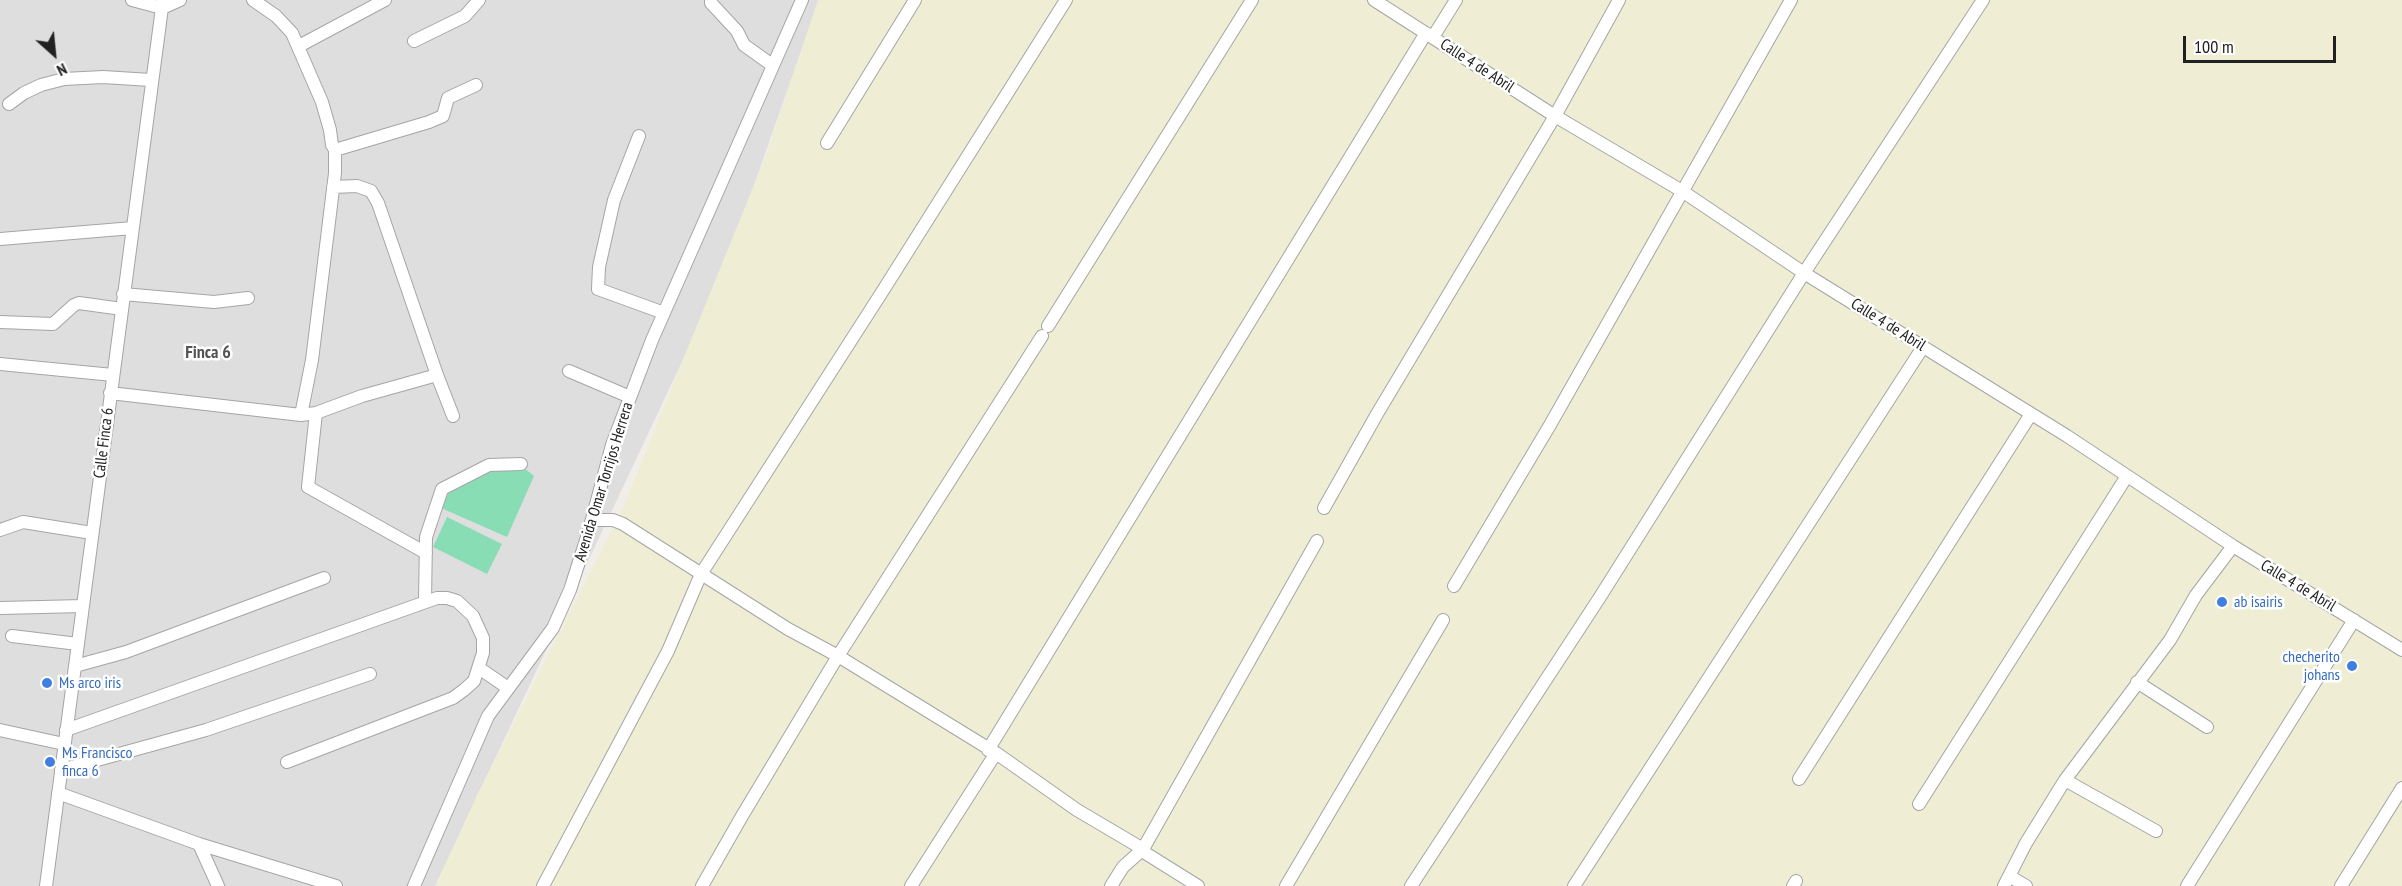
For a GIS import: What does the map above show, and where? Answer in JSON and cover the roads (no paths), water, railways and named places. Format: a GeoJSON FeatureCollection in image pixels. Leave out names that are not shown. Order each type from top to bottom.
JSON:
{"type":"FeatureCollection","features":[{"type":"Feature","properties":{"kind":"street"},"geometry":{"type":"LineString","coordinates":[[132,0],[162,4],[180,0]]}},
{"type":"Feature","properties":{"kind":"street"},"geometry":{"type":"LineString","coordinates":[[253,0],[276,16],[292,33],[322,102],[332,146],[335,150],[333,187],[312,360],[302,415]]}},
{"type":"Feature","properties":{"kind":"street"},"geometry":{"type":"LineString","coordinates":[[299,46],[385,0]]}},
{"type":"Feature","properties":{"kind":"street"},"geometry":{"type":"LineString","coordinates":[[414,41],[465,16],[479,0]]}},
{"type":"Feature","properties":{"kind":"street"},"geometry":{"type":"LineString","coordinates":[[711,0],[711,3],[737,31],[744,45],[772,65]]}},
{"type":"Feature","properties":{"kind":"street","name":"Avenida Omar Torrijos Herrera"},"geometry":{"type":"LineString","coordinates":[[414,886],[488,716],[554,628],[570,590],[612,445],[630,397],[664,313],[802,0]]}},
{"type":"Feature","properties":{"kind":"street"},"geometry":{"type":"LineString","coordinates":[[827,143],[915,0]]}},
{"type":"Feature","properties":{"kind":"street"},"geometry":{"type":"LineString","coordinates":[[543,886],[668,651],[700,574],[884,289],[1065,0]]}},
{"type":"Feature","properties":{"kind":"street"},"geometry":{"type":"LineString","coordinates":[[702,886],[838,656],[1252,0]]}},
{"type":"Feature","properties":{"kind":"street","name":"Calle 4 de Abril"},"geometry":{"type":"LineString","coordinates":[[1374,0],[1556,116],[1682,191],[1804,273],[2031,414],[2233,546],[2402,650]]}},
{"type":"Feature","properties":{"kind":"street"},"geometry":{"type":"LineString","coordinates":[[910,886],[1429,35],[1456,0]]}},
{"type":"Feature","properties":{"kind":"street"},"geometry":{"type":"LineString","coordinates":[[1324,508],[1377,414],[1556,116],[1619,0]]}},
{"type":"Feature","properties":{"kind":"street"},"geometry":{"type":"LineString","coordinates":[[1454,586],[1550,425],[1791,0]]}},
{"type":"Feature","properties":{"kind":"street"},"geometry":{"type":"LineString","coordinates":[[1411,886],[1600,597],[1804,273],[1983,0]]}},
{"type":"Feature","properties":{"kind":"street","name":"Calle Finca 6"},"geometry":{"type":"LineString","coordinates":[[46,886],[162,4]]}},
{"type":"Feature","properties":{"kind":"street"},"geometry":{"type":"LineString","coordinates":[[9,104],[24,93],[41,85],[64,79],[151,80]]}},
{"type":"Feature","properties":{"kind":"street"},"geometry":{"type":"LineString","coordinates":[[335,150],[442,116],[448,98],[476,84]]}},
{"type":"Feature","properties":{"kind":"street"},"geometry":{"type":"LineString","coordinates":[[639,136],[614,200],[599,267],[598,289],[664,313]]}},
{"type":"Feature","properties":{"kind":"street"},"geometry":{"type":"LineString","coordinates":[[333,187],[357,186],[371,191],[378,203],[453,416]]}},
{"type":"Feature","properties":{"kind":"street"},"geometry":{"type":"LineString","coordinates":[[0,238],[133,228]]}},
{"type":"Feature","properties":{"kind":"street"},"geometry":{"type":"LineString","coordinates":[[123,294],[214,302],[248,298]]}},
{"type":"Feature","properties":{"kind":"street"},"geometry":{"type":"LineString","coordinates":[[0,322],[52,324],[74,305],[80,303],[122,309]]}},
{"type":"Feature","properties":{"kind":"street"},"geometry":{"type":"LineString","coordinates":[[1574,886],[1923,347]]}},
{"type":"Feature","properties":{"kind":"street"},"geometry":{"type":"LineString","coordinates":[[0,364],[113,375]]}},
{"type":"Feature","properties":{"kind":"street"},"geometry":{"type":"LineString","coordinates":[[569,371],[630,397]]}},
{"type":"Feature","properties":{"kind":"street"},"geometry":{"type":"LineString","coordinates":[[110,393],[302,415],[316,413],[362,396],[437,375]]}},
{"type":"Feature","properties":{"kind":"street"},"geometry":{"type":"LineString","coordinates":[[316,413],[308,487],[426,553]]}},
{"type":"Feature","properties":{"kind":"street"},"geometry":{"type":"LineString","coordinates":[[1799,779],[2031,414]]}},
{"type":"Feature","properties":{"kind":"street"},"geometry":{"type":"LineString","coordinates":[[425,602],[426,537],[442,489],[489,465],[521,464]]}},
{"type":"Feature","properties":{"kind":"street"},"geometry":{"type":"LineString","coordinates":[[1919,804],[2127,476]]}},
{"type":"Feature","properties":{"kind":"street"},"geometry":{"type":"LineString","coordinates":[[592,520],[613,520],[623,524],[788,629],[838,656],[992,752],[1077,810],[1143,849],[1142,851],[1198,886]]}},
{"type":"Feature","properties":{"kind":"street"},"geometry":{"type":"LineString","coordinates":[[0,530],[23,522],[92,533]]}},
{"type":"Feature","properties":{"kind":"street"},"geometry":{"type":"LineString","coordinates":[[1111,886],[1123,867],[1143,849],[1317,541]]}},
{"type":"Feature","properties":{"kind":"street"},"geometry":{"type":"LineString","coordinates":[[2026,886],[2006,881],[2026,843],[2065,780],[2170,640],[2196,595],[2233,546]]}},
{"type":"Feature","properties":{"kind":"street"},"geometry":{"type":"LineString","coordinates":[[75,666],[126,652],[324,578]]}},
{"type":"Feature","properties":{"kind":"street"},"geometry":{"type":"LineString","coordinates":[[66,730],[305,647],[425,602],[447,598],[457,601],[473,616],[483,638],[479,668],[474,681],[453,698],[287,762]]}},
{"type":"Feature","properties":{"kind":"street"},"geometry":{"type":"LineString","coordinates":[[0,608],[83,606]]}},
{"type":"Feature","properties":{"kind":"street"},"geometry":{"type":"LineString","coordinates":[[1286,886],[1443,620]]}},
{"type":"Feature","properties":{"kind":"street"},"geometry":{"type":"LineString","coordinates":[[2187,886],[2354,620]]}},
{"type":"Feature","properties":{"kind":"street"},"geometry":{"type":"LineString","coordinates":[[12,636],[78,644]]}},
{"type":"Feature","properties":{"kind":"street"},"geometry":{"type":"LineString","coordinates":[[479,668],[508,688]]}},
{"type":"Feature","properties":{"kind":"street"},"geometry":{"type":"LineString","coordinates":[[61,770],[206,730],[370,674]]}},
{"type":"Feature","properties":{"kind":"street"},"geometry":{"type":"LineString","coordinates":[[2137,682],[2207,726]]}},
{"type":"Feature","properties":{"kind":"street"},"geometry":{"type":"LineString","coordinates":[[0,730],[64,744]]}},
{"type":"Feature","properties":{"kind":"street"},"geometry":{"type":"LineString","coordinates":[[2065,780],[2156,831]]}},
{"type":"Feature","properties":{"kind":"street"},"geometry":{"type":"LineString","coordinates":[[2341,886],[2402,788]]}},
{"type":"Feature","properties":{"kind":"street"},"geometry":{"type":"LineString","coordinates":[[58,793],[199,844],[336,886]]}},
{"type":"Feature","properties":{"kind":"street"},"geometry":{"type":"LineString","coordinates":[[199,844],[218,886]]}},
{"type":"Feature","properties":{"kind":"place","name":"ab isairis"},"geometry":{"type":"Point","coordinates":[2222,602]}},
{"type":"Feature","properties":{"kind":"place","name":"checherito johans"},"geometry":{"type":"Point","coordinates":[2352,666]}},
{"type":"Feature","properties":{"kind":"place","name":"Ms arco iris"},"geometry":{"type":"Point","coordinates":[47,683]}},
{"type":"Feature","properties":{"kind":"place","name":"Ms Francisco finca 6"},"geometry":{"type":"Point","coordinates":[50,762]}},
{"type":"Feature","properties":{"kind":"district","name":"Finca 6"},"geometry":{"type":"Point","coordinates":[208,353]}}]}
